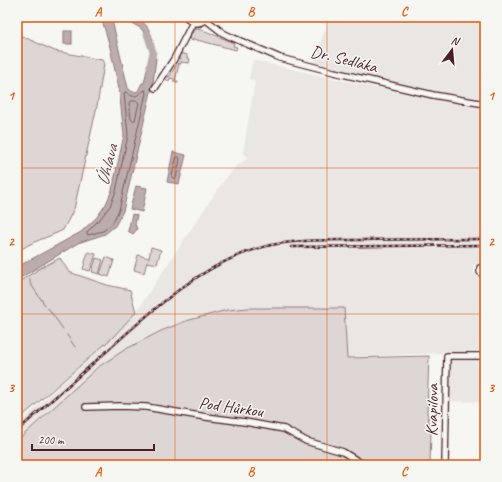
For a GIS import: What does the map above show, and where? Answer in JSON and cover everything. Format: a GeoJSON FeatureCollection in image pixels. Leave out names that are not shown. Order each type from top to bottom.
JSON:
{"type":"FeatureCollection","features":[{"type":"Feature","properties":{"kind":"main road","name":"Dr. Sedláka"},"geometry":{"type":"LineString","coordinates":[[191,19],[201,22],[206,18]]}},
{"type":"Feature","properties":{"kind":"street","name":"Dr. Sedláka"},"geometry":{"type":"LineString","coordinates":[[206,18],[216,28],[231,37],[280,58],[413,91],[485,104]]}},
{"type":"Feature","properties":{"kind":"street"},"geometry":{"type":"LineString","coordinates":[[155,88],[174,59],[191,19]]}},
{"type":"Feature","properties":{"kind":"street"},"geometry":{"type":"LineString","coordinates":[[480,268],[480,272],[485,276]]}},
{"type":"Feature","properties":{"kind":"street","name":"Kvapilova"},"geometry":{"type":"LineString","coordinates":[[445,465],[447,356],[485,356]]}},
{"type":"Feature","properties":{"kind":"street","name":"Pod Hůrkou"},"geometry":{"type":"LineString","coordinates":[[86,407],[146,407],[284,429],[306,441],[343,452],[364,465]]}},
{"type":"Feature","properties":{"kind":"shaded area"},"geometry":{"type":"Polygon","coordinates":[[[330,17],[485,17],[485,101],[442,94],[313,62],[330,17]]]}},
{"type":"Feature","properties":{"kind":"shaded area"},"geometry":{"type":"Polygon","coordinates":[[[195,29],[203,30],[234,43],[233,46],[237,47],[236,50],[193,39],[193,41],[190,40],[189,37],[195,29]]]}},
{"type":"Feature","properties":{"kind":"shaded area"},"geometry":{"type":"Polygon","coordinates":[[[17,34],[55,51],[102,60],[104,64],[97,106],[74,209],[63,230],[33,243],[17,253],[17,34]]]}},
{"type":"Feature","properties":{"kind":"shaded area"},"geometry":{"type":"Polygon","coordinates":[[[180,54],[187,55],[187,58],[190,59],[189,63],[181,62],[181,64],[179,64],[175,81],[178,81],[178,83],[174,82],[174,79],[170,78],[168,81],[165,77],[166,75],[169,77],[181,58],[179,56],[180,54]]]}},
{"type":"Feature","properties":{"kind":"shaded area"},"geometry":{"type":"Polygon","coordinates":[[[253,60],[339,80],[485,109],[485,265],[473,265],[473,272],[485,282],[485,351],[347,357],[344,308],[227,310],[186,321],[161,331],[98,367],[17,441],[17,425],[113,337],[136,312],[222,183],[236,167],[248,158],[243,153],[255,81],[249,79],[253,60]]]}},
{"type":"Feature","properties":{"kind":"shaded area"},"geometry":{"type":"Polygon","coordinates":[[[151,247],[161,250],[157,264],[147,262],[144,273],[134,270],[138,255],[149,258],[151,247]]]}},
{"type":"Feature","properties":{"kind":"shaded area"},"geometry":{"type":"Polygon","coordinates":[[[88,252],[96,254],[90,271],[83,269],[88,252]]]}},
{"type":"Feature","properties":{"kind":"shaded area"},"geometry":{"type":"Polygon","coordinates":[[[106,257],[114,260],[109,277],[100,274],[106,257]]]}},
{"type":"Feature","properties":{"kind":"shaded area"},"geometry":{"type":"Polygon","coordinates":[[[60,258],[69,272],[107,285],[130,290],[136,312],[113,337],[17,421],[17,283],[42,267],[60,258]]]}},
{"type":"Feature","properties":{"kind":"shaded area"},"geometry":{"type":"Polygon","coordinates":[[[96,258],[103,260],[99,274],[92,272],[96,258]]]}},
{"type":"Feature","properties":{"kind":"shaded area"},"geometry":{"type":"Polygon","coordinates":[[[248,308],[344,308],[347,358],[429,356],[427,412],[431,430],[430,465],[17,465],[17,441],[98,367],[126,349],[161,331],[186,321],[227,310],[248,308]]]}},
{"type":"Feature","properties":{"kind":"shaded area"},"geometry":{"type":"Polygon","coordinates":[[[450,357],[485,359],[485,402],[449,401],[450,357]]]}},
{"type":"Feature","properties":{"kind":"water"},"geometry":{"type":"Polygon","coordinates":[[[101,17],[137,18],[144,23],[150,33],[153,41],[148,43],[143,31],[138,26],[114,19],[112,20],[128,88],[131,91],[138,91],[142,83],[144,83],[150,57],[156,58],[153,83],[123,211],[115,226],[105,234],[78,243],[17,280],[17,267],[81,232],[97,217],[106,204],[112,190],[124,135],[119,89],[109,43],[101,17]]]}},
{"type":"Feature","properties":{"kind":"water"},"geometry":{"type":"Polygon","coordinates":[[[64,31],[72,31],[72,44],[64,44],[64,31]]]}},
{"type":"Feature","properties":{"kind":"water"},"geometry":{"type":"Polygon","coordinates":[[[173,152],[186,155],[179,184],[167,182],[173,152]]]}},
{"type":"Feature","properties":{"kind":"water"},"geometry":{"type":"Polygon","coordinates":[[[136,186],[147,188],[142,212],[130,209],[136,186]]]}},
{"type":"Feature","properties":{"kind":"water"},"geometry":{"type":"Polygon","coordinates":[[[132,214],[137,215],[135,224],[137,229],[133,234],[128,231],[132,214]]]}},
{"type":"Feature","properties":{"kind":"waterway"},"geometry":{"type":"LineString","coordinates":[[147,34],[153,52],[150,66]]}},
{"type":"Feature","properties":{"kind":"waterway"},"geometry":{"type":"LineString","coordinates":[[30,279],[30,283],[45,305]]}},
{"type":"Feature","properties":{"kind":"waterway"},"geometry":{"type":"LineString","coordinates":[[48,308],[63,329]]}},
{"type":"Feature","properties":{"kind":"waterway"},"geometry":{"type":"LineString","coordinates":[[67,335],[75,347]]}},
{"type":"Feature","properties":{"kind":"railway"},"geometry":{"type":"LineString","coordinates":[[17,431],[163,302],[203,274],[224,262],[247,252],[271,245],[305,241],[485,239]]}},
{"type":"Feature","properties":{"kind":"railway"},"geometry":{"type":"LineString","coordinates":[[291,247],[485,245]]}},
{"type":"Feature","properties":{"kind":"water label","name":"Úhlava"},"geometry":{"type":"Point","coordinates":[107,165]}}]}
